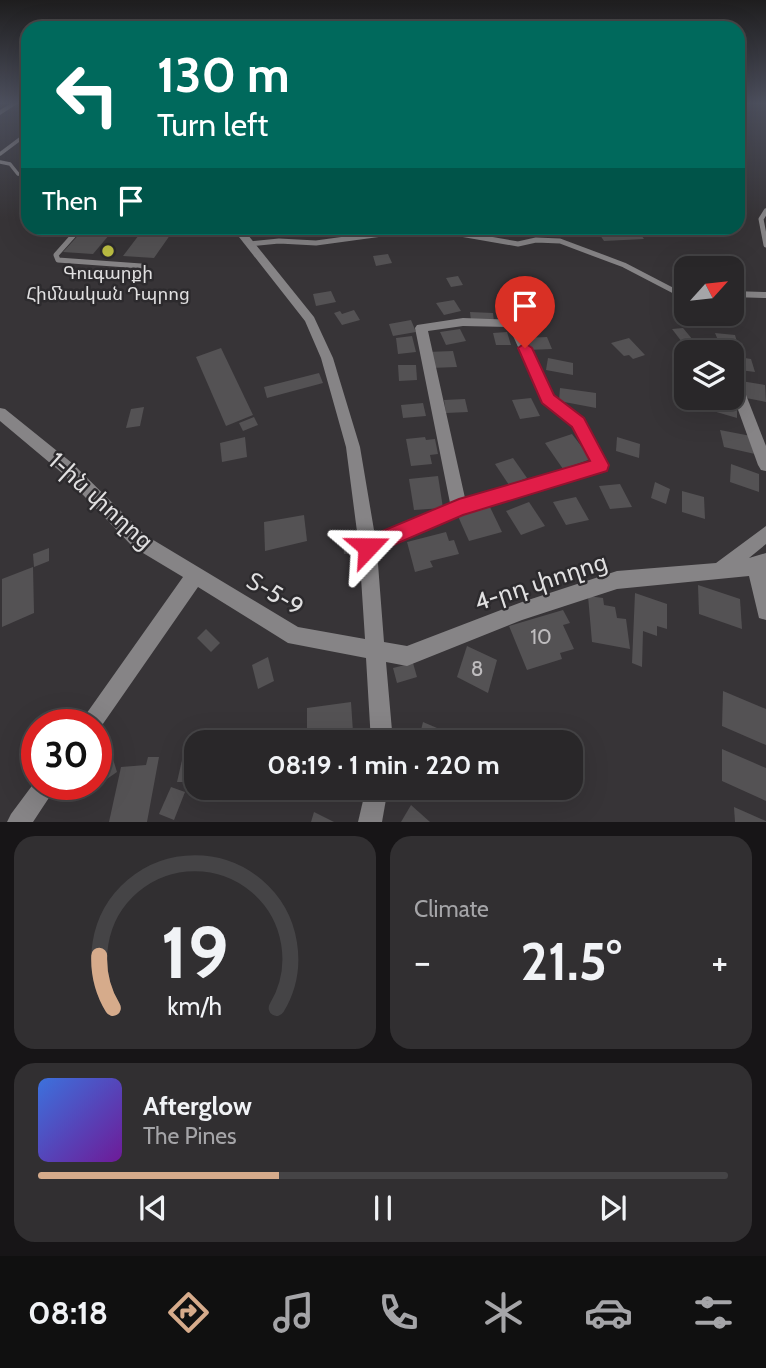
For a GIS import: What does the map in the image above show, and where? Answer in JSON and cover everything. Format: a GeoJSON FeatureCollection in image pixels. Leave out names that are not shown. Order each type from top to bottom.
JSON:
{"type":"FeatureCollection","features":[{"type":"Feature","properties":{"kind":"street"},"geometry":{"type":"LineString","coordinates":[[243,235],[310,320],[327,358],[353,447],[368,547],[381,730]]}},
{"type":"Feature","properties":{"kind":"street"},"geometry":{"type":"LineString","coordinates":[[368,547],[459,507],[601,465],[578,423],[548,398],[513,323],[463,322],[421,328],[459,507]]}},
{"type":"Feature","properties":{"kind":"street"},"geometry":{"type":"LineString","coordinates":[[744,408],[766,465]]}},
{"type":"Feature","properties":{"kind":"street","name":"1-ին փողոց"},"geometry":{"type":"LineString","coordinates":[[0,413],[67,468],[139,541],[195,575]]}},
{"type":"Feature","properties":{"kind":"street"},"geometry":{"type":"LineString","coordinates":[[720,571],[766,534]]}},
{"type":"Feature","properties":{"kind":"street"},"geometry":{"type":"LineString","coordinates":[[761,564],[766,611]]}},
{"type":"Feature","properties":{"kind":"street","name":"4-րդ փողոց"},"geometry":{"type":"LineString","coordinates":[[376,651],[407,656],[522,611],[617,580],[720,571],[761,564]]}},
{"type":"Feature","properties":{"kind":"street"},"geometry":{"type":"LineString","coordinates":[[101,709],[195,575]]}},
{"type":"Feature","properties":{"kind":"street","name":"Տ-5-9"},"geometry":{"type":"LineString","coordinates":[[195,575],[295,636],[376,651]]}},
{"type":"Feature","properties":{"kind":"street"},"geometry":{"type":"LineString","coordinates":[[19,822],[35,800]]}},
{"type":"Feature","properties":{"kind":"street"},"geometry":{"type":"LineString","coordinates":[[370,822],[375,800]]}},
{"type":"Feature","properties":{"kind":"lane"},"geometry":{"type":"LineString","coordinates":[[0,154],[16,142]]}},
{"type":"Feature","properties":{"kind":"lane"},"geometry":{"type":"LineString","coordinates":[[0,162],[10,164],[12,170],[21,174]]}},
{"type":"Feature","properties":{"kind":"lane"},"geometry":{"type":"LineString","coordinates":[[766,211],[761,219],[766,245]]}},
{"type":"Feature","properties":{"kind":"lane"},"geometry":{"type":"LineString","coordinates":[[74,235],[55,255],[58,260],[141,266]]}},
{"type":"Feature","properties":{"kind":"lane"},"geometry":{"type":"LineString","coordinates":[[250,244],[279,241],[316,243],[375,235]]}},
{"type":"Feature","properties":{"kind":"lane"},"geometry":{"type":"LineString","coordinates":[[466,235],[517,244],[536,240],[560,241],[624,265],[674,291]]}},
{"type":"Feature","properties":{"kind":"lane"},"geometry":{"type":"LineString","coordinates":[[744,294],[766,295]]}},
{"type":"Feature","properties":{"kind":"building"},"geometry":{"type":"Polygon","coordinates":[[[79,235],[109,235],[93,254],[63,252],[79,235]]]}},
{"type":"Feature","properties":{"kind":"building"},"geometry":{"type":"Polygon","coordinates":[[[139,235],[170,235],[154,258],[123,256],[139,235]]]}},
{"type":"Feature","properties":{"kind":"building"},"geometry":{"type":"Polygon","coordinates":[[[600,235],[634,235],[641,235],[644,239],[604,241],[600,235]]]}},
{"type":"Feature","properties":{"kind":"building"},"geometry":{"type":"Polygon","coordinates":[[[388,254],[392,263],[376,266],[373,256],[388,254]]]}},
{"type":"Feature","properties":{"kind":"building"},"geometry":{"type":"Polygon","coordinates":[[[458,276],[463,285],[451,287],[446,278],[458,276]]]}},
{"type":"Feature","properties":{"kind":"building"},"geometry":{"type":"Polygon","coordinates":[[[331,291],[336,302],[316,306],[313,294],[331,291]]]}},
{"type":"Feature","properties":{"kind":"building"},"geometry":{"type":"Polygon","coordinates":[[[454,300],[461,311],[444,315],[436,303],[454,300]]]}},
{"type":"Feature","properties":{"kind":"building"},"geometry":{"type":"Polygon","coordinates":[[[354,310],[360,320],[342,325],[334,313],[340,311],[342,314],[354,310]]]}},
{"type":"Feature","properties":{"kind":"building"},"geometry":{"type":"Polygon","coordinates":[[[470,312],[493,313],[494,322],[471,321],[470,312]]]}},
{"type":"Feature","properties":{"kind":"building"},"geometry":{"type":"Polygon","coordinates":[[[522,315],[534,326],[523,331],[511,320],[522,315]]]}},
{"type":"Feature","properties":{"kind":"building"},"geometry":{"type":"Polygon","coordinates":[[[411,320],[416,332],[393,336],[389,324],[411,320]]]}},
{"type":"Feature","properties":{"kind":"building"},"geometry":{"type":"Polygon","coordinates":[[[683,328],[693,340],[680,340],[672,329],[683,328]]]}},
{"type":"Feature","properties":{"kind":"building"},"geometry":{"type":"Polygon","coordinates":[[[460,329],[466,341],[446,345],[440,332],[460,329]]]}},
{"type":"Feature","properties":{"kind":"building"},"geometry":{"type":"Polygon","coordinates":[[[507,332],[511,345],[496,345],[493,333],[507,332]]]}},
{"type":"Feature","properties":{"kind":"building"},"geometry":{"type":"Polygon","coordinates":[[[715,333],[735,335],[736,340],[718,340],[715,333]]]}},
{"type":"Feature","properties":{"kind":"building"},"geometry":{"type":"Polygon","coordinates":[[[412,336],[416,352],[398,354],[396,338],[412,336]]]}},
{"type":"Feature","properties":{"kind":"building"},"geometry":{"type":"Polygon","coordinates":[[[547,337],[552,349],[527,350],[523,338],[547,337]]]}},
{"type":"Feature","properties":{"kind":"building"},"geometry":{"type":"Polygon","coordinates":[[[629,338],[645,355],[633,359],[629,355],[624,356],[611,343],[629,338]]]}},
{"type":"Feature","properties":{"kind":"building"},"geometry":{"type":"Polygon","coordinates":[[[221,348],[253,415],[226,426],[196,357],[221,348]]]}},
{"type":"Feature","properties":{"kind":"building"},"geometry":{"type":"Polygon","coordinates":[[[453,351],[457,367],[430,368],[427,352],[453,351]]]}},
{"type":"Feature","properties":{"kind":"building"},"geometry":{"type":"Polygon","coordinates":[[[548,358],[573,363],[573,375],[546,370],[548,358]]]}},
{"type":"Feature","properties":{"kind":"building"},"geometry":{"type":"Polygon","coordinates":[[[744,358],[751,359],[755,372],[744,371],[744,358]]]}},
{"type":"Feature","properties":{"kind":"building"},"geometry":{"type":"Polygon","coordinates":[[[398,365],[416,365],[417,380],[399,381],[398,365]]]}},
{"type":"Feature","properties":{"kind":"building"},"geometry":{"type":"Polygon","coordinates":[[[319,373],[323,383],[267,398],[264,387],[319,373]]]}},
{"type":"Feature","properties":{"kind":"building"},"geometry":{"type":"Polygon","coordinates":[[[744,382],[765,385],[766,402],[746,398],[744,382]]]}},
{"type":"Feature","properties":{"kind":"building"},"geometry":{"type":"Polygon","coordinates":[[[560,388],[596,393],[596,408],[559,401],[560,388]]]}},
{"type":"Feature","properties":{"kind":"building"},"geometry":{"type":"Polygon","coordinates":[[[531,398],[540,416],[520,419],[512,400],[531,398]]]}},
{"type":"Feature","properties":{"kind":"building"},"geometry":{"type":"Polygon","coordinates":[[[465,399],[468,412],[446,413],[444,400],[465,399]]]}},
{"type":"Feature","properties":{"kind":"building"},"geometry":{"type":"Polygon","coordinates":[[[423,403],[426,416],[403,418],[401,405],[423,403]]]}},
{"type":"Feature","properties":{"kind":"building"},"geometry":{"type":"Polygon","coordinates":[[[144,407],[140,426],[126,428],[131,409],[144,407]]]}},
{"type":"Feature","properties":{"kind":"building"},"geometry":{"type":"Polygon","coordinates":[[[737,410],[737,418],[713,411],[737,410]]]}},
{"type":"Feature","properties":{"kind":"building"},"geometry":{"type":"Polygon","coordinates":[[[254,417],[258,425],[243,431],[239,423],[254,417]]]}},
{"type":"Feature","properties":{"kind":"building"},"geometry":{"type":"Polygon","coordinates":[[[720,430],[751,436],[755,454],[724,447],[720,430]]]}},
{"type":"Feature","properties":{"kind":"building"},"geometry":{"type":"Polygon","coordinates":[[[572,434],[591,459],[563,469],[545,443],[572,434]]]}},
{"type":"Feature","properties":{"kind":"building"},"geometry":{"type":"Polygon","coordinates":[[[245,437],[247,457],[222,462],[220,443],[245,437]]]}},
{"type":"Feature","properties":{"kind":"building"},"geometry":{"type":"Polygon","coordinates":[[[425,437],[426,440],[435,439],[438,454],[430,455],[432,464],[411,466],[406,439],[425,437]]]}},
{"type":"Feature","properties":{"kind":"building"},"geometry":{"type":"Polygon","coordinates":[[[617,437],[640,444],[639,458],[616,451],[617,437]]]}},
{"type":"Feature","properties":{"kind":"building"},"geometry":{"type":"Polygon","coordinates":[[[513,458],[527,478],[509,485],[495,464],[513,458]]]}},
{"type":"Feature","properties":{"kind":"building"},"geometry":{"type":"Polygon","coordinates":[[[731,464],[759,474],[759,492],[730,482],[731,464]]]}},
{"type":"Feature","properties":{"kind":"building"},"geometry":{"type":"Polygon","coordinates":[[[438,476],[443,508],[414,510],[409,479],[438,476]]]}},
{"type":"Feature","properties":{"kind":"building"},"geometry":{"type":"Polygon","coordinates":[[[655,482],[670,489],[666,504],[651,498],[655,482]]]}},
{"type":"Feature","properties":{"kind":"building"},"geometry":{"type":"Polygon","coordinates":[[[620,484],[632,507],[610,509],[599,486],[620,484]]]}},
{"type":"Feature","properties":{"kind":"building"},"geometry":{"type":"Polygon","coordinates":[[[682,491],[704,497],[705,519],[682,512],[682,491]]]}},
{"type":"Feature","properties":{"kind":"building"},"geometry":{"type":"Polygon","coordinates":[[[576,497],[589,520],[566,525],[553,502],[576,497]]]}},
{"type":"Feature","properties":{"kind":"building"},"geometry":{"type":"Polygon","coordinates":[[[529,502],[545,526],[521,535],[506,511],[529,502]]]}},
{"type":"Feature","properties":{"kind":"building"},"geometry":{"type":"Polygon","coordinates":[[[489,505],[502,532],[469,541],[457,514],[489,505]]]}},
{"type":"Feature","properties":{"kind":"building"},"geometry":{"type":"Polygon","coordinates":[[[304,515],[307,541],[265,551],[264,522],[304,515]]]}},
{"type":"Feature","properties":{"kind":"building"},"geometry":{"type":"Polygon","coordinates":[[[446,532],[449,541],[454,540],[459,554],[430,561],[433,567],[415,572],[407,542],[446,532]]]}},
{"type":"Feature","properties":{"kind":"building"},"geometry":{"type":"Polygon","coordinates":[[[351,536],[353,553],[344,554],[342,537],[351,536]]]}},
{"type":"Feature","properties":{"kind":"building"},"geometry":{"type":"Polygon","coordinates":[[[49,548],[49,561],[34,567],[33,554],[49,548]]]}},
{"type":"Feature","properties":{"kind":"building"},"geometry":{"type":"Polygon","coordinates":[[[33,567],[34,613],[2,627],[2,579],[33,567]]]}},
{"type":"Feature","properties":{"kind":"building"},"geometry":{"type":"Polygon","coordinates":[[[698,585],[740,599],[742,629],[699,614],[698,585]]]}},
{"type":"Feature","properties":{"kind":"building"},"geometry":{"type":"Polygon","coordinates":[[[635,593],[667,604],[667,629],[657,626],[657,636],[643,631],[642,667],[632,663],[635,593]]]}},
{"type":"Feature","properties":{"kind":"building"},"geometry":{"type":"Polygon","coordinates":[[[588,596],[603,598],[604,605],[615,607],[617,618],[626,619],[630,649],[592,642],[588,596]]]}},
{"type":"Feature","properties":{"kind":"building"},"geometry":{"type":"Polygon","coordinates":[[[563,610],[570,623],[563,625],[574,649],[560,653],[562,659],[527,670],[509,626],[563,610]]]}},
{"type":"Feature","properties":{"kind":"building"},"geometry":{"type":"Polygon","coordinates":[[[206,629],[220,643],[211,652],[197,638],[206,629]]]}},
{"type":"Feature","properties":{"kind":"building"},"geometry":{"type":"Polygon","coordinates":[[[467,646],[497,660],[488,693],[457,677],[467,646]]]}},
{"type":"Feature","properties":{"kind":"building"},"geometry":{"type":"Polygon","coordinates":[[[268,657],[274,681],[258,689],[252,665],[268,657]]]}},
{"type":"Feature","properties":{"kind":"building"},"geometry":{"type":"Polygon","coordinates":[[[413,663],[417,677],[397,683],[393,668],[413,663]]]}},
{"type":"Feature","properties":{"kind":"building"},"geometry":{"type":"Polygon","coordinates":[[[723,691],[766,709],[766,745],[722,726],[723,691]]]}},
{"type":"Feature","properties":{"kind":"building"},"geometry":{"type":"Polygon","coordinates":[[[351,702],[353,730],[307,730],[307,708],[351,702]]]}},
{"type":"Feature","properties":{"kind":"building"},"geometry":{"type":"Polygon","coordinates":[[[423,722],[442,730],[421,730],[423,722]]]}},
{"type":"Feature","properties":{"kind":"building"},"geometry":{"type":"Polygon","coordinates":[[[722,749],[766,768],[766,801],[722,781],[722,749]]]}},
{"type":"Feature","properties":{"kind":"building"},"geometry":{"type":"Polygon","coordinates":[[[184,751],[184,782],[177,782],[184,751]]]}},
{"type":"Feature","properties":{"kind":"building"},"geometry":{"type":"Polygon","coordinates":[[[112,756],[117,772],[112,775],[112,756]]]}},
{"type":"Feature","properties":{"kind":"building"},"geometry":{"type":"Polygon","coordinates":[[[148,757],[159,757],[147,822],[109,822],[121,767],[146,765],[148,757]]]}},
{"type":"Feature","properties":{"kind":"building"},"geometry":{"type":"Polygon","coordinates":[[[171,787],[184,792],[174,820],[159,814],[171,787]]]}},
{"type":"Feature","properties":{"kind":"building"},"geometry":{"type":"Polygon","coordinates":[[[411,805],[430,822],[401,822],[411,805]]]}},
{"type":"Feature","properties":{"kind":"building"},"geometry":{"type":"Polygon","coordinates":[[[734,807],[766,821],[766,822],[735,822],[734,807]]]}},
{"type":"Feature","properties":{"kind":"building"},"geometry":{"type":"Polygon","coordinates":[[[314,812],[334,822],[311,822],[314,812]]]}},
{"type":"Feature","properties":{"kind":"place","name":"Գուգարքի Հիմնական Դպրոց"},"geometry":{"type":"Point","coordinates":[108,251]}},
{"type":"Feature","properties":{"kind":"route"},"geometry":{"type":"LineString","coordinates":[[368,547],[459,507],[601,465],[578,423],[548,398],[525,348]]}}]}
